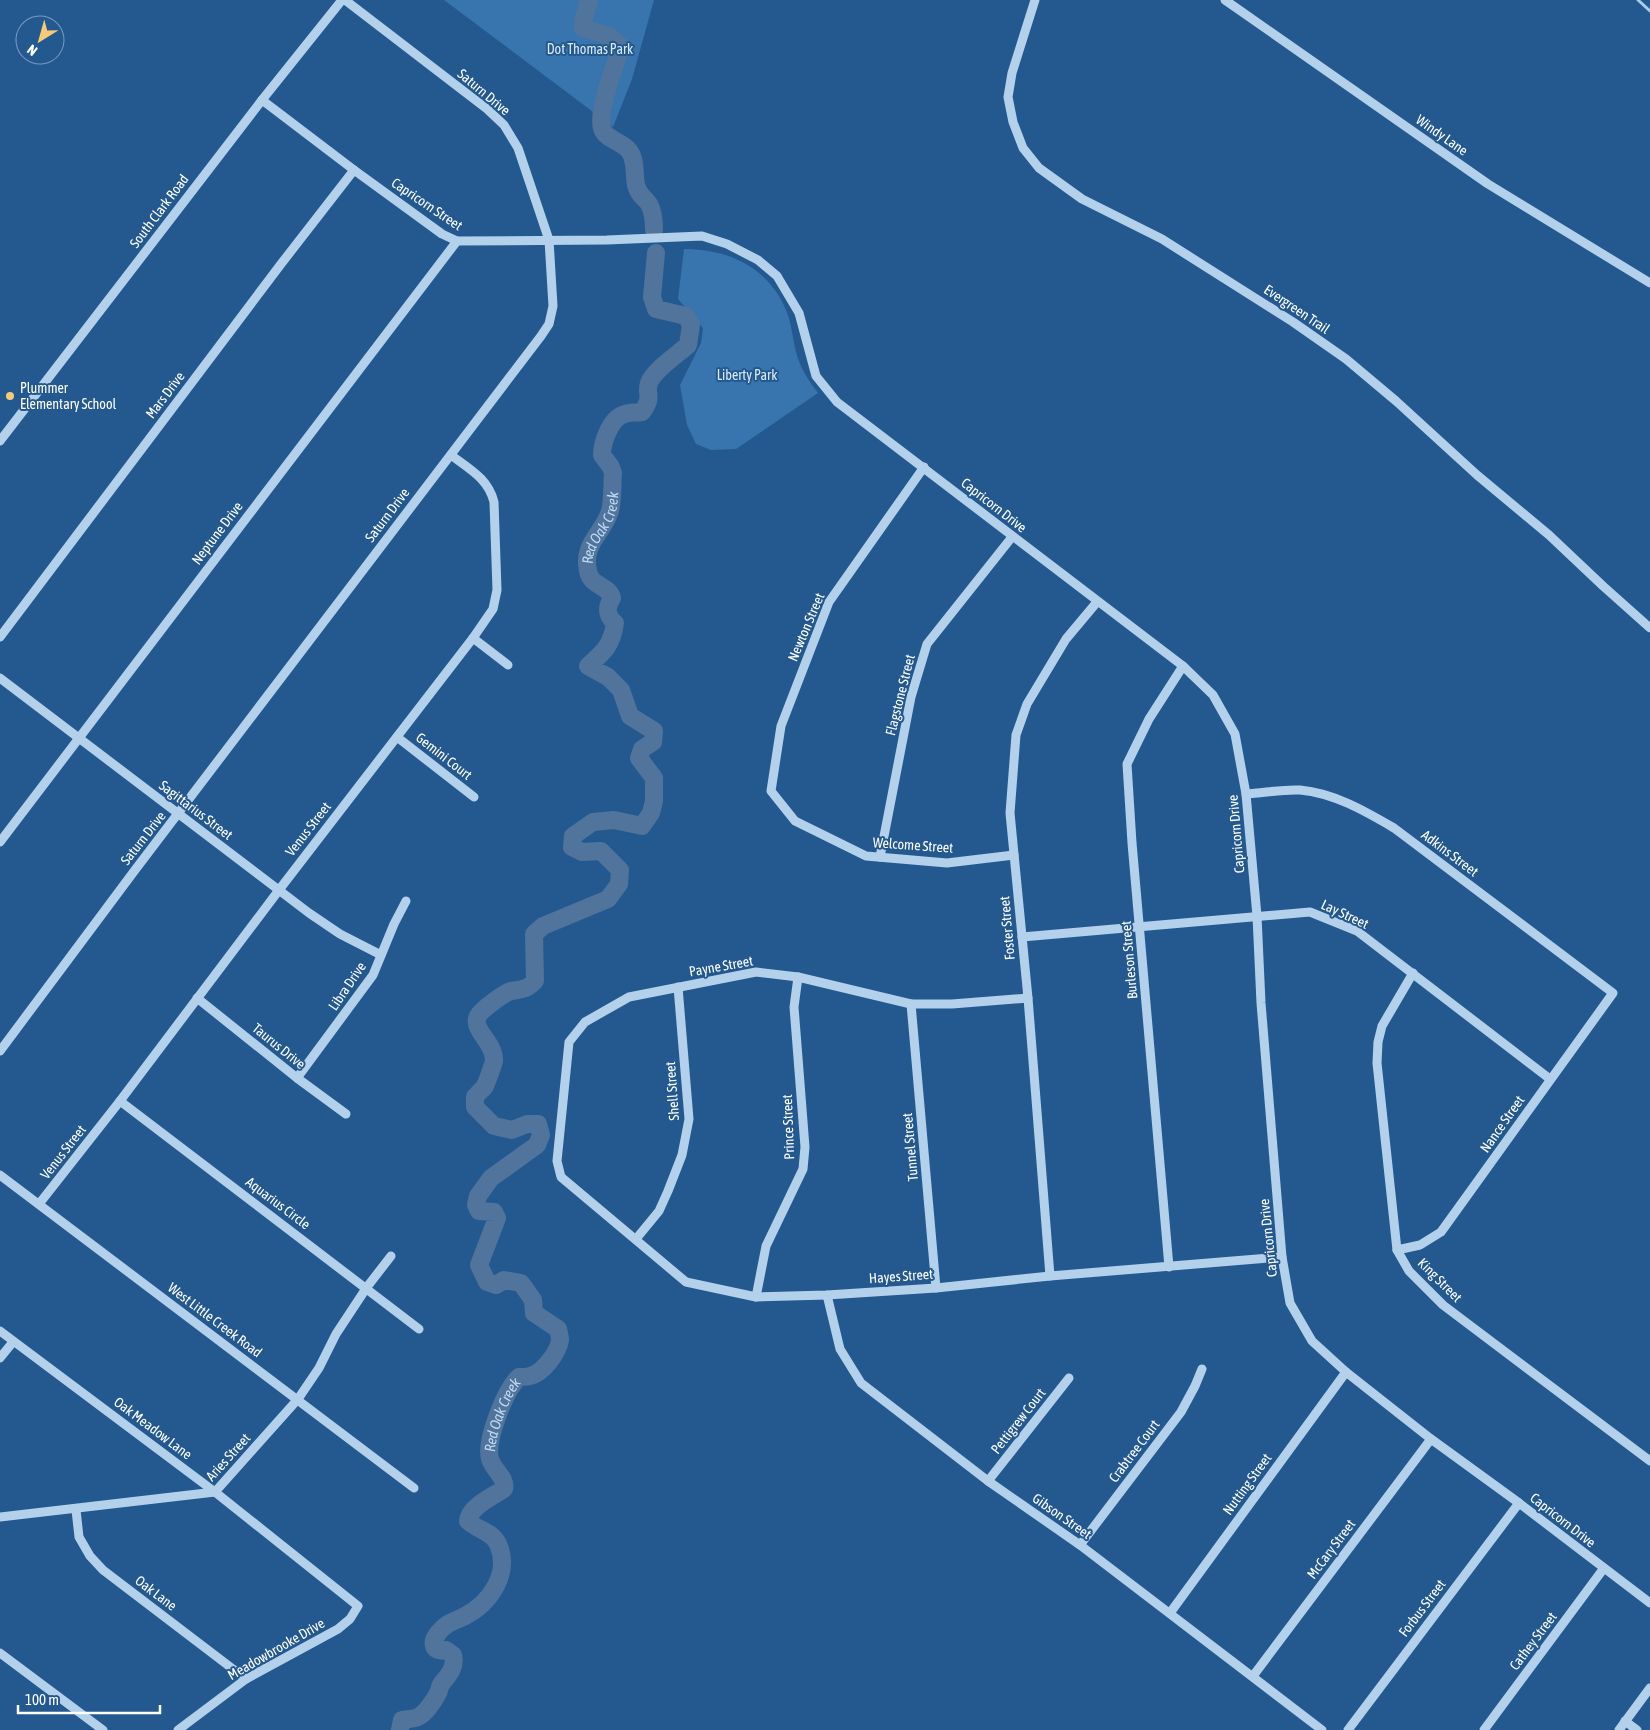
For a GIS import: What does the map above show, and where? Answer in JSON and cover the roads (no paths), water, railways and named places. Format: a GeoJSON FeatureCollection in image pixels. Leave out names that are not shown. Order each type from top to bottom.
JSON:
{"type":"FeatureCollection","features":[{"type":"Feature","properties":{"kind":"street","name":"South Clark Road"},"geometry":{"type":"LineString","coordinates":[[0,441],[262,100],[343,0]]}},
{"type":"Feature","properties":{"kind":"street","name":"Saturn Drive"},"geometry":{"type":"LineString","coordinates":[[0,1051],[549,324],[553,306],[549,240],[518,148],[504,125],[343,0]]}},
{"type":"Feature","properties":{"kind":"street","name":"Evergreen Trail"},"geometry":{"type":"LineString","coordinates":[[1035,0],[1012,73],[1008,97],[1013,122],[1023,148],[1039,168],[1082,200],[1162,239],[1293,322],[1346,359],[1396,401],[1477,475],[1549,535],[1650,628]]}},
{"type":"Feature","properties":{"kind":"street","name":"Windy Lane"},"geometry":{"type":"LineString","coordinates":[[1225,0],[1488,184],[1650,283]]}},
{"type":"Feature","properties":{"kind":"street","name":"Capricorn Street"},"geometry":{"type":"LineString","coordinates":[[262,100],[354,170],[442,234],[457,242],[607,240]]}},
{"type":"Feature","properties":{"kind":"street","name":"Mars Drive"},"geometry":{"type":"LineString","coordinates":[[0,637],[354,170]]}},
{"type":"Feature","properties":{"kind":"street","name":"Capricorn Drive"},"geometry":{"type":"LineString","coordinates":[[607,240],[702,236],[727,244],[758,260],[777,276],[799,313],[816,376],[837,402],[1183,666],[1213,695],[1235,734],[1246,794],[1257,916],[1261,1004],[1282,1257],[1290,1303],[1312,1341],[1346,1372],[1431,1439],[1519,1503],[1650,1603]]}},
{"type":"Feature","properties":{"kind":"street","name":"Neptune Drive"},"geometry":{"type":"LineString","coordinates":[[0,842],[457,242]]}},
{"type":"Feature","properties":{"kind":"street","name":"Venus Street"},"geometry":{"type":"LineString","coordinates":[[39,1204],[120,1101],[473,638],[493,609],[496,590],[494,502],[491,491],[480,477],[450,455]]}},
{"type":"Feature","properties":{"kind":"street","name":"Newton Street"},"geometry":{"type":"LineString","coordinates":[[771,791],[781,726],[829,602],[924,468]]}},
{"type":"Feature","properties":{"kind":"street","name":"Flagstone Street"},"geometry":{"type":"LineString","coordinates":[[880,857],[911,697],[927,644],[1012,537]]}},
{"type":"Feature","properties":{"kind":"street","name":"Foster Street"},"geometry":{"type":"LineString","coordinates":[[1050,1276],[1028,998],[1010,813],[1016,735],[1027,704],[1066,639],[1097,602]]}},
{"type":"Feature","properties":{"kind":"street"},"geometry":{"type":"LineString","coordinates":[[473,638],[508,665]]}},
{"type":"Feature","properties":{"kind":"street","name":"Burleson Street"},"geometry":{"type":"LineString","coordinates":[[1169,1267],[1132,844],[1127,764],[1149,719],[1183,666]]}},
{"type":"Feature","properties":{"kind":"street","name":"Sagittarius Street"},"geometry":{"type":"LineString","coordinates":[[0,678],[309,913],[340,934],[381,956]]}},
{"type":"Feature","properties":{"kind":"street","name":"Gemini Court"},"geometry":{"type":"LineString","coordinates":[[396,737],[474,797]]}},
{"type":"Feature","properties":{"kind":"street","name":"Adkins Street"},"geometry":{"type":"LineString","coordinates":[[1246,794],[1300,790],[1326,796],[1358,807],[1394,828],[1613,994]]}},
{"type":"Feature","properties":{"kind":"street","name":"Welcome Street"},"geometry":{"type":"LineString","coordinates":[[771,791],[795,821],[866,856],[947,863],[1014,855]]}},
{"type":"Feature","properties":{"kind":"street","name":"Libra Drive"},"geometry":{"type":"LineString","coordinates":[[297,1078],[373,975],[394,924],[406,901]]}},
{"type":"Feature","properties":{"kind":"street","name":"Lay Street"},"geometry":{"type":"LineString","coordinates":[[1022,937],[1310,912],[1357,931],[1550,1080]]}},
{"type":"Feature","properties":{"kind":"street","name":"Payne Street"},"geometry":{"type":"LineString","coordinates":[[561,1177],[557,1161],[569,1042],[585,1022],[629,997],[756,972],[798,977],[911,1004],[952,1004],[1028,998]]}},
{"type":"Feature","properties":{"kind":"street","name":"King Street"},"geometry":{"type":"LineString","coordinates":[[1413,973],[1382,1026],[1376,1063],[1398,1250],[1409,1271],[1443,1305],[1650,1461]]}},
{"type":"Feature","properties":{"kind":"street","name":"Prince Street"},"geometry":{"type":"LineString","coordinates":[[756,1297],[766,1246],[803,1169],[805,1147],[794,1007],[798,977]]}},
{"type":"Feature","properties":{"kind":"street","name":"Shell Street"},"geometry":{"type":"LineString","coordinates":[[636,1240],[659,1212],[682,1155],[689,1119],[678,987]]}},
{"type":"Feature","properties":{"kind":"street","name":"Nance Street"},"geometry":{"type":"LineString","coordinates":[[1398,1250],[1420,1245],[1441,1232],[1613,994]]}},
{"type":"Feature","properties":{"kind":"street","name":"Taurus Drive"},"geometry":{"type":"LineString","coordinates":[[198,998],[297,1078],[346,1114]]}},
{"type":"Feature","properties":{"kind":"street","name":"Tunnel Street"},"geometry":{"type":"LineString","coordinates":[[911,1004],[936,1288]]}},
{"type":"Feature","properties":{"kind":"street","name":"Aquarius Circle"},"geometry":{"type":"LineString","coordinates":[[120,1101],[419,1329]]}},
{"type":"Feature","properties":{"kind":"street","name":"West Little Creek Road"},"geometry":{"type":"LineString","coordinates":[[0,1175],[414,1488]]}},
{"type":"Feature","properties":{"kind":"street","name":"Hayes Street"},"geometry":{"type":"LineString","coordinates":[[561,1177],[686,1282],[756,1297],[827,1295],[936,1288],[1050,1276],[1282,1257]]}},
{"type":"Feature","properties":{"kind":"street","name":"Aries Street"},"geometry":{"type":"LineString","coordinates":[[0,1517],[76,1510],[215,1492],[298,1399],[319,1368],[336,1334],[366,1287],[391,1256]]}},
{"type":"Feature","properties":{"kind":"street","name":"Gibson Street"},"geometry":{"type":"LineString","coordinates":[[827,1295],[840,1349],[861,1383],[988,1480],[1080,1545],[1322,1730]]}},
{"type":"Feature","properties":{"kind":"street","name":"Oak Meadow Lane"},"geometry":{"type":"LineString","coordinates":[[0,1331],[215,1492],[358,1606]]}},
{"type":"Feature","properties":{"kind":"street"},"geometry":{"type":"LineString","coordinates":[[0,1358],[13,1342]]}},
{"type":"Feature","properties":{"kind":"street","name":"Crabtree Court"},"geometry":{"type":"LineString","coordinates":[[1080,1545],[1182,1412],[1202,1369]]}},
{"type":"Feature","properties":{"kind":"street","name":"Nutting Street"},"geometry":{"type":"LineString","coordinates":[[1170,1613],[1346,1372]]}},
{"type":"Feature","properties":{"kind":"street","name":"Pettigrew Court"},"geometry":{"type":"LineString","coordinates":[[988,1480],[1069,1378]]}},
{"type":"Feature","properties":{"kind":"street","name":"McCary Street"},"geometry":{"type":"LineString","coordinates":[[1253,1676],[1431,1439]]}},
{"type":"Feature","properties":{"kind":"street","name":"Forbus Street"},"geometry":{"type":"LineString","coordinates":[[1348,1730],[1519,1503]]}},
{"type":"Feature","properties":{"kind":"street","name":"Oak Lane"},"geometry":{"type":"LineString","coordinates":[[76,1510],[79,1537],[90,1556],[103,1570],[246,1680]]}},
{"type":"Feature","properties":{"kind":"street","name":"Cathey Street"},"geometry":{"type":"LineString","coordinates":[[1484,1730],[1604,1568]]}},
{"type":"Feature","properties":{"kind":"street","name":"Meadowbrooke Drive"},"geometry":{"type":"LineString","coordinates":[[178,1730],[246,1680],[338,1629],[350,1619],[358,1606]]}},
{"type":"Feature","properties":{"kind":"street"},"geometry":{"type":"LineString","coordinates":[[0,1653],[103,1730]]}},
{"type":"Feature","properties":{"kind":"street"},"geometry":{"type":"LineString","coordinates":[[1619,1730],[1650,1688]]}},
{"type":"Feature","properties":{"kind":"street"},"geometry":{"type":"LineString","coordinates":[[1626,1721],[1637,1730]]}},
{"type":"Feature","properties":{"kind":"waterway","name":"Red Oak Creek"},"geometry":{"type":"LineString","coordinates":[[589,0],[583,28],[609,36],[621,47],[604,99],[601,120],[602,128],[610,138],[623,145],[630,152],[634,164],[636,185],[650,207],[654,230]]}},
{"type":"Feature","properties":{"kind":"waterway"},"geometry":{"type":"LineString","coordinates":[[1638,0],[1650,11]]}},
{"type":"Feature","properties":{"kind":"waterway","name":"Red Oak Creek"},"geometry":{"type":"LineString","coordinates":[[400,1730],[402,1720],[416,1718],[426,1710],[453,1667],[453,1655],[446,1650],[437,1650],[435,1648],[436,1635],[445,1626],[465,1616],[483,1603],[496,1586],[502,1566],[498,1544],[492,1536],[468,1521],[469,1516],[477,1507],[504,1489],[502,1478],[490,1459],[489,1451],[493,1429],[502,1404],[519,1377],[535,1374],[545,1367],[556,1351],[560,1340],[558,1329],[534,1313],[533,1300],[521,1283],[504,1280],[496,1285],[487,1282],[479,1265],[497,1218],[494,1212],[479,1211],[476,1205],[478,1196],[491,1178],[537,1145],[541,1135],[538,1124],[527,1124],[512,1130],[494,1126],[475,1107],[475,1097],[485,1086],[494,1061],[491,1048],[478,1026],[478,1016],[503,995],[511,991],[527,988],[535,981],[534,934],[543,926],[608,899],[619,884],[620,870],[601,851],[582,852],[572,847],[573,836],[593,822],[614,820],[642,826],[651,813],[654,801],[654,778],[639,758],[642,749],[653,742],[654,731],[630,716],[621,690],[608,677],[588,666],[606,648],[612,637],[615,623],[608,611],[612,598],[590,576],[587,561],[590,546],[607,519],[611,507],[613,473],[602,455],[608,431],[620,416],[642,412],[648,402],[648,387],[652,378],[688,345],[691,325],[686,316],[656,309],[652,297],[656,253]]}},
{"type":"Feature","properties":{"kind":"place","name":"Plummer Elementary School"},"geometry":{"type":"Point","coordinates":[10,396]}},
{"type":"Feature","properties":{"kind":"park label","name":"Dot Thomas Park"},"geometry":{"type":"Point","coordinates":[590,49]}},
{"type":"Feature","properties":{"kind":"park label","name":"Liberty Park"},"geometry":{"type":"Point","coordinates":[747,375]}}]}
